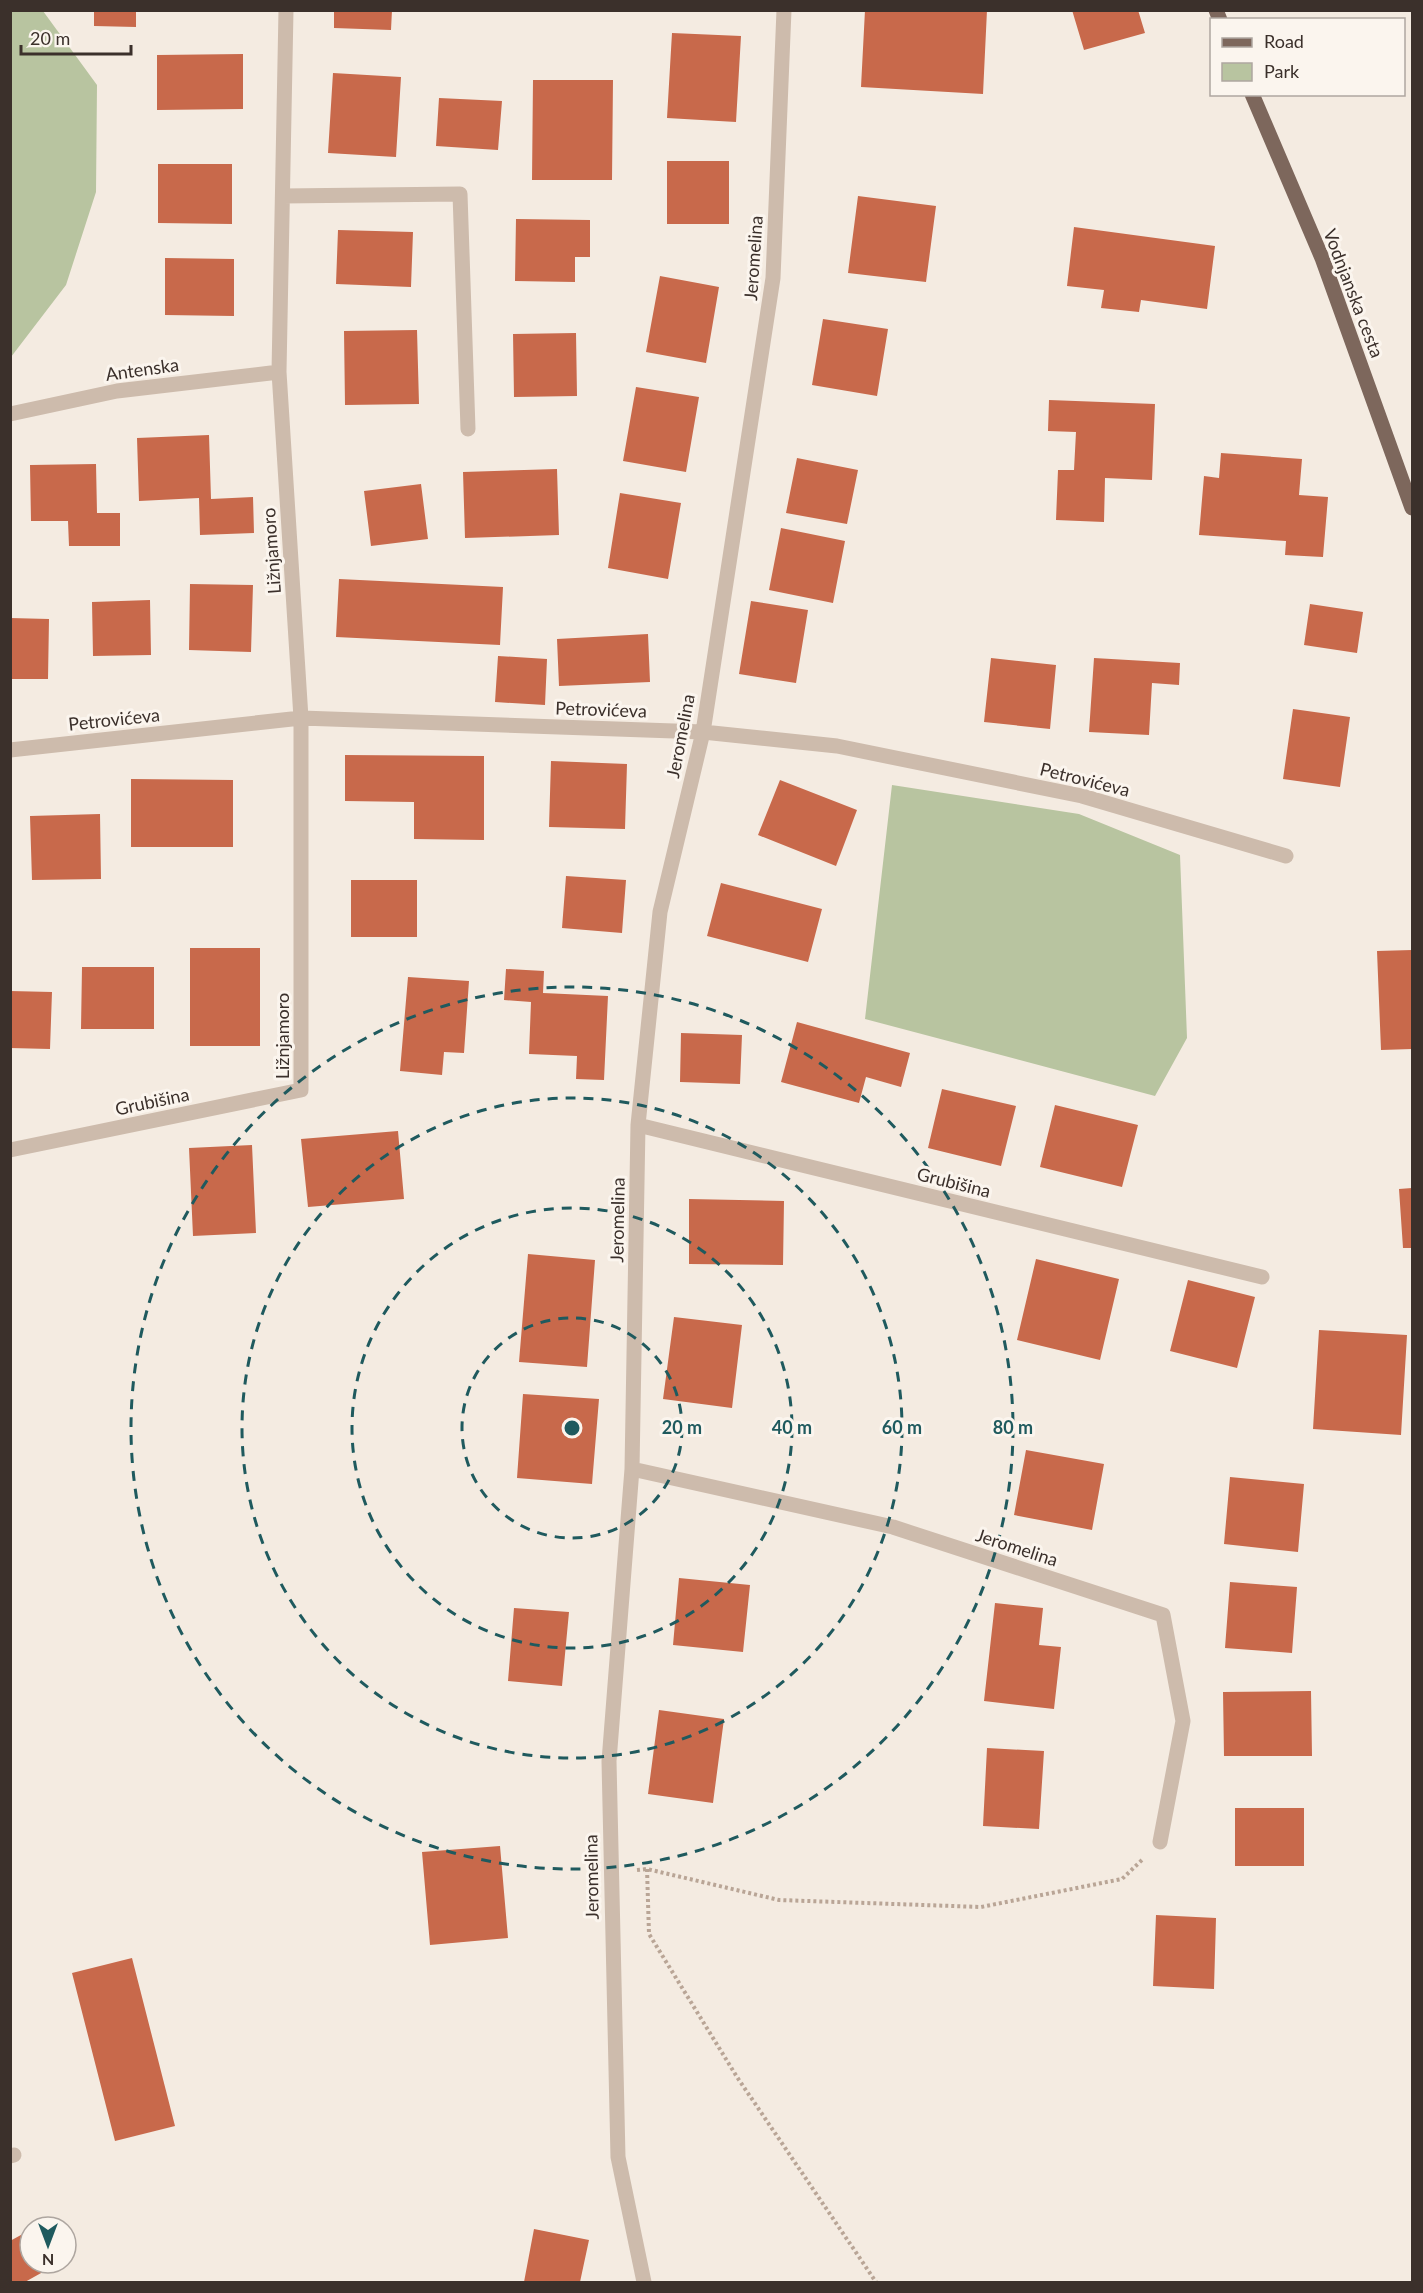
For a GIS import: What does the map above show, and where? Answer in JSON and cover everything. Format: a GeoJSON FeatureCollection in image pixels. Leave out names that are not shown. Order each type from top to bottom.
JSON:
{"type":"FeatureCollection","features":[{"type":"Feature","properties":{"kind":"main road","name":"Vodnjanska cesta"},"geometry":{"type":"LineString","coordinates":[[1253,96],[1322,258],[1413,508]]}},
{"type":"Feature","properties":{"kind":"street","name":"Ližnjamoro"},"geometry":{"type":"LineString","coordinates":[[286,10],[279,372],[301,718],[301,1090]]}},
{"type":"Feature","properties":{"kind":"street","name":"Jeromelina"},"geometry":{"type":"LineString","coordinates":[[644,2283],[618,2157],[609,1761],[632,1469],[638,1125],[660,912],[702,732],[773,278],[784,10]]}},
{"type":"Feature","properties":{"kind":"street"},"geometry":{"type":"LineString","coordinates":[[283,196],[460,194],[468,429]]}},
{"type":"Feature","properties":{"kind":"street","name":"Antenska"},"geometry":{"type":"LineString","coordinates":[[10,414],[117,391],[279,372]]}},
{"type":"Feature","properties":{"kind":"street","name":"Petrovićeva"},"geometry":{"type":"LineString","coordinates":[[10,750],[301,718],[702,732],[837,746],[1082,796],[1286,856]]}},
{"type":"Feature","properties":{"kind":"street","name":"Grubišina"},"geometry":{"type":"LineString","coordinates":[[10,1150],[301,1090]]}},
{"type":"Feature","properties":{"kind":"street","name":"Grubišina"},"geometry":{"type":"LineString","coordinates":[[638,1125],[1262,1277]]}},
{"type":"Feature","properties":{"kind":"street","name":"Jeromelina"},"geometry":{"type":"LineString","coordinates":[[632,1469],[893,1527],[1163,1616],[1183,1721],[1160,1842]]}},
{"type":"Feature","properties":{"kind":"path"},"geometry":{"type":"LineString","coordinates":[[610,1871],[647,1869],[779,1900],[981,1907],[1122,1879],[1160,1842]]}},
{"type":"Feature","properties":{"kind":"path"},"geometry":{"type":"LineString","coordinates":[[647,1869],[650,1934],[737,2077],[876,2283]]}},
{"type":"Feature","properties":{"kind":"green space"},"geometry":{"type":"Polygon","coordinates":[[[11,10],[43,11],[97,85],[96,192],[66,285],[11,357],[11,10]]]}},
{"type":"Feature","properties":{"kind":"green space"},"geometry":{"type":"Polygon","coordinates":[[[892,785],[1079,814],[1180,855],[1187,1038],[1155,1096],[865,1019],[892,785]]]}},
{"type":"Feature","properties":{"kind":"building"},"geometry":{"type":"Polygon","coordinates":[[[94,10],[136,10],[136,27],[94,26],[94,10]]]}},
{"type":"Feature","properties":{"kind":"building"},"geometry":{"type":"Polygon","coordinates":[[[334,10],[392,10],[391,30],[334,28],[334,10]]]}},
{"type":"Feature","properties":{"kind":"building"},"geometry":{"type":"Polygon","coordinates":[[[865,10],[987,10],[983,94],[861,87],[865,10]]]}},
{"type":"Feature","properties":{"kind":"building"},"geometry":{"type":"Polygon","coordinates":[[[1072,10],[1138,10],[1145,33],[1084,50],[1072,10]]]}},
{"type":"Feature","properties":{"kind":"building"},"geometry":{"type":"Polygon","coordinates":[[[672,33],[741,36],[736,122],[667,118],[672,33]]]}},
{"type":"Feature","properties":{"kind":"building"},"geometry":{"type":"Polygon","coordinates":[[[243,54],[243,109],[157,110],[157,55],[243,54]]]}},
{"type":"Feature","properties":{"kind":"building"},"geometry":{"type":"Polygon","coordinates":[[[333,73],[401,77],[396,157],[328,153],[333,73]]]}},
{"type":"Feature","properties":{"kind":"building"},"geometry":{"type":"Polygon","coordinates":[[[533,80],[613,80],[612,180],[532,180],[533,80]]]}},
{"type":"Feature","properties":{"kind":"building"},"geometry":{"type":"Polygon","coordinates":[[[439,98],[502,101],[498,150],[436,146],[439,98]]]}},
{"type":"Feature","properties":{"kind":"building"},"geometry":{"type":"Polygon","coordinates":[[[667,161],[729,161],[729,224],[667,224],[667,161]]]}},
{"type":"Feature","properties":{"kind":"building"},"geometry":{"type":"Polygon","coordinates":[[[158,164],[232,164],[232,224],[158,223],[158,164]]]}},
{"type":"Feature","properties":{"kind":"building"},"geometry":{"type":"Polygon","coordinates":[[[858,196],[936,206],[926,282],[848,273],[858,196]]]}},
{"type":"Feature","properties":{"kind":"building"},"geometry":{"type":"Polygon","coordinates":[[[516,219],[590,220],[590,257],[575,257],[575,282],[515,281],[516,219]]]}},
{"type":"Feature","properties":{"kind":"building"},"geometry":{"type":"Polygon","coordinates":[[[1074,227],[1215,246],[1207,309],[1141,300],[1139,312],[1101,308],[1104,290],[1067,286],[1074,227]]]}},
{"type":"Feature","properties":{"kind":"building"},"geometry":{"type":"Polygon","coordinates":[[[338,230],[413,232],[411,287],[336,284],[338,230]]]}},
{"type":"Feature","properties":{"kind":"building"},"geometry":{"type":"Polygon","coordinates":[[[165,258],[234,259],[234,316],[165,315],[165,258]]]}},
{"type":"Feature","properties":{"kind":"building"},"geometry":{"type":"Polygon","coordinates":[[[660,276],[719,287],[706,363],[646,352],[660,276]]]}},
{"type":"Feature","properties":{"kind":"building"},"geometry":{"type":"Polygon","coordinates":[[[823,319],[888,329],[877,396],[812,385],[823,319]]]}},
{"type":"Feature","properties":{"kind":"building"},"geometry":{"type":"Polygon","coordinates":[[[417,330],[419,404],[345,405],[344,331],[417,330]]]}},
{"type":"Feature","properties":{"kind":"building"},"geometry":{"type":"Polygon","coordinates":[[[576,333],[577,396],[514,397],[513,334],[576,333]]]}},
{"type":"Feature","properties":{"kind":"building"},"geometry":{"type":"Polygon","coordinates":[[[636,387],[699,397],[686,472],[623,461],[636,387]]]}},
{"type":"Feature","properties":{"kind":"building"},"geometry":{"type":"Polygon","coordinates":[[[1049,400],[1155,404],[1152,480],[1105,478],[1104,522],[1056,520],[1058,470],[1074,470],[1076,432],[1048,431],[1049,400]]]}},
{"type":"Feature","properties":{"kind":"building"},"geometry":{"type":"Polygon","coordinates":[[[209,435],[211,499],[253,497],[254,533],[200,535],[199,498],[139,501],[137,438],[209,435]]]}},
{"type":"Feature","properties":{"kind":"building"},"geometry":{"type":"Polygon","coordinates":[[[1221,453],[1302,459],[1299,495],[1328,497],[1323,557],[1285,555],[1286,541],[1199,535],[1204,476],[1219,478],[1221,453]]]}},
{"type":"Feature","properties":{"kind":"building"},"geometry":{"type":"Polygon","coordinates":[[[797,458],[858,470],[847,524],[786,513],[797,458]]]}},
{"type":"Feature","properties":{"kind":"building"},"geometry":{"type":"Polygon","coordinates":[[[96,464],[97,513],[120,513],[120,546],[69,546],[68,521],[31,521],[30,465],[96,464]]]}},
{"type":"Feature","properties":{"kind":"building"},"geometry":{"type":"Polygon","coordinates":[[[557,469],[559,535],[465,538],[463,472],[557,469]]]}},
{"type":"Feature","properties":{"kind":"building"},"geometry":{"type":"Polygon","coordinates":[[[421,484],[428,539],[371,546],[364,491],[421,484]]]}},
{"type":"Feature","properties":{"kind":"building"},"geometry":{"type":"Polygon","coordinates":[[[620,493],[681,503],[668,579],[608,568],[620,493]]]}},
{"type":"Feature","properties":{"kind":"building"},"geometry":{"type":"Polygon","coordinates":[[[781,528],[845,541],[833,603],[769,590],[781,528]]]}},
{"type":"Feature","properties":{"kind":"building"},"geometry":{"type":"Polygon","coordinates":[[[339,579],[503,587],[500,645],[336,637],[339,579]]]}},
{"type":"Feature","properties":{"kind":"building"},"geometry":{"type":"Polygon","coordinates":[[[190,584],[253,585],[251,652],[189,650],[190,584]]]}},
{"type":"Feature","properties":{"kind":"building"},"geometry":{"type":"Polygon","coordinates":[[[150,600],[151,655],[93,656],[92,602],[150,600]]]}},
{"type":"Feature","properties":{"kind":"building"},"geometry":{"type":"Polygon","coordinates":[[[751,601],[808,610],[796,683],[739,674],[751,601]]]}},
{"type":"Feature","properties":{"kind":"building"},"geometry":{"type":"Polygon","coordinates":[[[1310,604],[1363,612],[1357,653],[1304,645],[1310,604]]]}},
{"type":"Feature","properties":{"kind":"building"},"geometry":{"type":"Polygon","coordinates":[[[10,618],[49,619],[48,679],[10,679],[10,618]]]}},
{"type":"Feature","properties":{"kind":"building"},"geometry":{"type":"Polygon","coordinates":[[[648,634],[650,682],[559,686],[557,639],[648,634]]]}},
{"type":"Feature","properties":{"kind":"building"},"geometry":{"type":"Polygon","coordinates":[[[498,656],[547,659],[545,705],[495,702],[498,656]]]}},
{"type":"Feature","properties":{"kind":"building"},"geometry":{"type":"Polygon","coordinates":[[[991,658],[1056,665],[1050,729],[984,722],[991,658]]]}},
{"type":"Feature","properties":{"kind":"building"},"geometry":{"type":"Polygon","coordinates":[[[1094,658],[1180,663],[1179,685],[1152,683],[1149,735],[1089,732],[1094,658]]]}},
{"type":"Feature","properties":{"kind":"building"},"geometry":{"type":"Polygon","coordinates":[[[1293,709],[1350,717],[1340,787],[1283,779],[1293,709]]]}},
{"type":"Feature","properties":{"kind":"building"},"geometry":{"type":"Polygon","coordinates":[[[345,755],[484,756],[484,840],[414,839],[414,802],[345,801],[345,755]]]}},
{"type":"Feature","properties":{"kind":"building"},"geometry":{"type":"Polygon","coordinates":[[[551,761],[627,764],[625,829],[549,827],[551,761]]]}},
{"type":"Feature","properties":{"kind":"building"},"geometry":{"type":"Polygon","coordinates":[[[131,779],[233,780],[233,847],[131,847],[131,779]]]}},
{"type":"Feature","properties":{"kind":"building"},"geometry":{"type":"Polygon","coordinates":[[[780,780],[857,810],[836,866],[758,835],[780,780]]]}},
{"type":"Feature","properties":{"kind":"building"},"geometry":{"type":"Polygon","coordinates":[[[100,814],[101,879],[32,880],[30,816],[100,814]]]}},
{"type":"Feature","properties":{"kind":"building"},"geometry":{"type":"Polygon","coordinates":[[[566,876],[626,880],[622,933],[562,928],[566,876]]]}},
{"type":"Feature","properties":{"kind":"building"},"geometry":{"type":"Polygon","coordinates":[[[351,880],[417,880],[417,937],[351,937],[351,880]]]}},
{"type":"Feature","properties":{"kind":"building"},"geometry":{"type":"Polygon","coordinates":[[[721,883],[822,909],[808,962],[707,936],[721,883]]]}},
{"type":"Feature","properties":{"kind":"building"},"geometry":{"type":"Polygon","coordinates":[[[190,948],[260,948],[260,1046],[190,1046],[190,948]]]}},
{"type":"Feature","properties":{"kind":"building"},"geometry":{"type":"Polygon","coordinates":[[[1412,950],[1412,1049],[1381,1050],[1377,951],[1412,950]]]}},
{"type":"Feature","properties":{"kind":"building"},"geometry":{"type":"Polygon","coordinates":[[[82,967],[154,967],[154,1029],[81,1029],[82,967]]]}},
{"type":"Feature","properties":{"kind":"building"},"geometry":{"type":"Polygon","coordinates":[[[506,969],[544,971],[543,993],[608,996],[604,1080],[576,1079],[577,1056],[529,1054],[531,1002],[504,1000],[506,969]]]}},
{"type":"Feature","properties":{"kind":"building"},"geometry":{"type":"Polygon","coordinates":[[[408,977],[469,981],[464,1053],[444,1052],[442,1075],[400,1071],[408,977]]]}},
{"type":"Feature","properties":{"kind":"building"},"geometry":{"type":"Polygon","coordinates":[[[10,991],[52,992],[50,1049],[10,1048],[10,991]]]}},
{"type":"Feature","properties":{"kind":"building"},"geometry":{"type":"Polygon","coordinates":[[[797,1022],[910,1053],[901,1087],[866,1077],[859,1103],[781,1082],[797,1022]]]}},
{"type":"Feature","properties":{"kind":"building"},"geometry":{"type":"Polygon","coordinates":[[[681,1033],[742,1035],[740,1084],[680,1082],[681,1033]]]}},
{"type":"Feature","properties":{"kind":"building"},"geometry":{"type":"Polygon","coordinates":[[[942,1089],[1016,1106],[1001,1166],[928,1148],[942,1089]]]}},
{"type":"Feature","properties":{"kind":"building"},"geometry":{"type":"Polygon","coordinates":[[[1055,1105],[1138,1125],[1122,1187],[1040,1167],[1055,1105]]]}},
{"type":"Feature","properties":{"kind":"building"},"geometry":{"type":"Polygon","coordinates":[[[398,1131],[404,1199],[308,1207],[301,1139],[398,1131]]]}},
{"type":"Feature","properties":{"kind":"building"},"geometry":{"type":"Polygon","coordinates":[[[252,1145],[256,1233],[193,1236],[189,1148],[252,1145]]]}},
{"type":"Feature","properties":{"kind":"building"},"geometry":{"type":"Polygon","coordinates":[[[1412,1188],[1412,1248],[1403,1248],[1399,1189],[1412,1188]]]}},
{"type":"Feature","properties":{"kind":"building"},"geometry":{"type":"Polygon","coordinates":[[[689,1199],[784,1201],[783,1265],[689,1264],[689,1199]]]}},
{"type":"Feature","properties":{"kind":"building"},"geometry":{"type":"Polygon","coordinates":[[[528,1254],[595,1260],[587,1367],[519,1362],[528,1254]]]}},
{"type":"Feature","properties":{"kind":"building"},"geometry":{"type":"Polygon","coordinates":[[[1036,1259],[1119,1279],[1100,1360],[1017,1340],[1036,1259]]]}},
{"type":"Feature","properties":{"kind":"building"},"geometry":{"type":"Polygon","coordinates":[[[1188,1280],[1255,1297],[1237,1368],[1170,1351],[1188,1280]]]}},
{"type":"Feature","properties":{"kind":"building"},"geometry":{"type":"Polygon","coordinates":[[[674,1317],[742,1325],[732,1408],[663,1399],[674,1317]]]}},
{"type":"Feature","properties":{"kind":"building"},"geometry":{"type":"Polygon","coordinates":[[[1319,1330],[1407,1335],[1401,1435],[1313,1429],[1319,1330]]]}},
{"type":"Feature","properties":{"kind":"building"},"geometry":{"type":"Polygon","coordinates":[[[523,1394],[599,1399],[592,1484],[517,1478],[523,1394]]]}},
{"type":"Feature","properties":{"kind":"building"},"geometry":{"type":"Polygon","coordinates":[[[1026,1450],[1104,1464],[1092,1530],[1014,1515],[1026,1450]]]}},
{"type":"Feature","properties":{"kind":"building"},"geometry":{"type":"Polygon","coordinates":[[[1230,1477],[1304,1484],[1298,1552],[1224,1544],[1230,1477]]]}},
{"type":"Feature","properties":{"kind":"building"},"geometry":{"type":"Polygon","coordinates":[[[679,1578],[750,1585],[743,1652],[673,1645],[679,1578]]]}},
{"type":"Feature","properties":{"kind":"building"},"geometry":{"type":"Polygon","coordinates":[[[1230,1582],[1297,1587],[1292,1653],[1225,1648],[1230,1582]]]}},
{"type":"Feature","properties":{"kind":"building"},"geometry":{"type":"Polygon","coordinates":[[[995,1603],[1043,1608],[1039,1645],[1061,1647],[1054,1709],[984,1701],[995,1603]]]}},
{"type":"Feature","properties":{"kind":"building"},"geometry":{"type":"Polygon","coordinates":[[[514,1608],[569,1612],[562,1686],[508,1681],[514,1608]]]}},
{"type":"Feature","properties":{"kind":"building"},"geometry":{"type":"Polygon","coordinates":[[[1311,1691],[1312,1756],[1224,1756],[1223,1692],[1311,1691]]]}},
{"type":"Feature","properties":{"kind":"building"},"geometry":{"type":"Polygon","coordinates":[[[659,1710],[724,1719],[713,1803],[648,1794],[659,1710]]]}},
{"type":"Feature","properties":{"kind":"building"},"geometry":{"type":"Polygon","coordinates":[[[987,1748],[1044,1751],[1039,1829],[983,1826],[987,1748]]]}},
{"type":"Feature","properties":{"kind":"building"},"geometry":{"type":"Polygon","coordinates":[[[1235,1808],[1304,1808],[1304,1866],[1235,1866],[1235,1808]]]}},
{"type":"Feature","properties":{"kind":"building"},"geometry":{"type":"Polygon","coordinates":[[[500,1846],[508,1938],[430,1945],[422,1852],[500,1846]]]}},
{"type":"Feature","properties":{"kind":"building"},"geometry":{"type":"Polygon","coordinates":[[[1156,1915],[1216,1918],[1214,1989],[1153,1986],[1156,1915]]]}},
{"type":"Feature","properties":{"kind":"building"},"geometry":{"type":"Polygon","coordinates":[[[132,1958],[175,2126],[115,2141],[72,1973],[132,1958]]]}},
{"type":"Feature","properties":{"kind":"building"},"geometry":{"type":"Polygon","coordinates":[[[534,2229],[589,2240],[580,2282],[524,2282],[534,2229]]]}},
{"type":"Feature","properties":{"kind":"building"},"geometry":{"type":"Polygon","coordinates":[[[18,2237],[18,2275],[38,2275],[25,2282],[10,2282],[10,2241],[18,2237]]]}}]}
